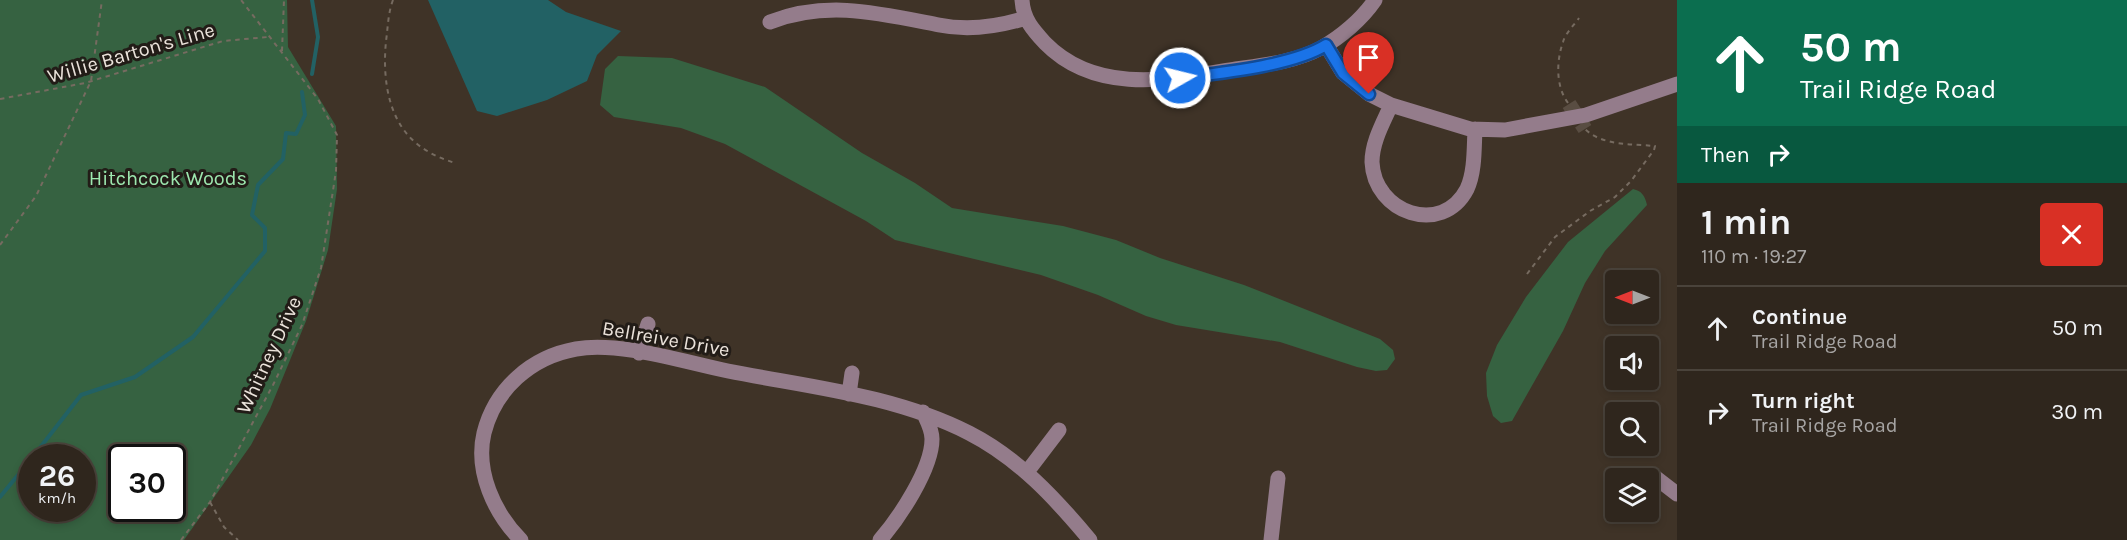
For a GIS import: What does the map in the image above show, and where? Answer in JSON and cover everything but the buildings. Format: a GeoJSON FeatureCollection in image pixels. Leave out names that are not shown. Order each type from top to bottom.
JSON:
{"type":"FeatureCollection","features":[{"type":"Feature","properties":{"kind":"street"},"geometry":{"type":"LineString","coordinates":[[1022,0],[1031,28],[1058,54],[1098,74],[1144,81],[1180,78],[1306,55],[1326,45],[1360,18],[1375,0]]}},
{"type":"Feature","properties":{"kind":"street"},"geometry":{"type":"LineString","coordinates":[[770,22],[796,6],[819,1],[863,5],[956,28],[988,27],[1026,18]]}},
{"type":"Feature","properties":{"kind":"street"},"geometry":{"type":"LineString","coordinates":[[1326,45],[1343,73],[1355,84],[1390,105],[1453,125],[1475,129],[1505,130],[1586,115],[1677,84]]}},
{"type":"Feature","properties":{"kind":"street"},"geometry":{"type":"LineString","coordinates":[[1390,105],[1373,151],[1374,173],[1377,184],[1388,200],[1413,213],[1423,215],[1441,212],[1462,196],[1470,179],[1475,129]]}},
{"type":"Feature","properties":{"kind":"street"},"geometry":{"type":"LineString","coordinates":[[639,353],[648,324]]}},
{"type":"Feature","properties":{"kind":"street","name":"Bellreive Drive"},"geometry":{"type":"LineString","coordinates":[[521,540],[513,532],[492,497],[482,466],[482,446],[486,427],[505,389],[523,372],[545,358],[590,347],[606,347],[849,394],[922,412],[990,445],[1027,471],[1090,540]]}},
{"type":"Feature","properties":{"kind":"street"},"geometry":{"type":"LineString","coordinates":[[849,394],[852,373]]}},
{"type":"Feature","properties":{"kind":"street"},"geometry":{"type":"LineString","coordinates":[[880,540],[901,514],[922,474],[932,442],[931,429],[922,412]]}},
{"type":"Feature","properties":{"kind":"street"},"geometry":{"type":"LineString","coordinates":[[1027,471],[1059,430]]}},
{"type":"Feature","properties":{"kind":"street"},"geometry":{"type":"LineString","coordinates":[[1271,540],[1278,478]]}},
{"type":"Feature","properties":{"kind":"street"},"geometry":{"type":"LineString","coordinates":[[1659,480],[1677,494]]}},
{"type":"Feature","properties":{"kind":"path"},"geometry":{"type":"LineString","coordinates":[[0,245],[36,196],[91,81],[102,0]]}},
{"type":"Feature","properties":{"kind":"path","name":"Whitney Drive"},"geometry":{"type":"LineString","coordinates":[[181,540],[210,502],[273,385],[302,325],[321,268],[336,171],[337,135],[318,99],[241,0]]}},
{"type":"Feature","properties":{"kind":"path"},"geometry":{"type":"LineString","coordinates":[[282,51],[281,20],[284,0]]}},
{"type":"Feature","properties":{"kind":"path"},"geometry":{"type":"LineString","coordinates":[[393,0],[389,10],[384,57],[386,84],[392,112],[408,134],[428,152],[455,163]]}},
{"type":"Feature","properties":{"kind":"path"},"geometry":{"type":"LineString","coordinates":[[1569,104],[1563,96],[1558,73],[1563,41],[1579,18]]}},
{"type":"Feature","properties":{"kind":"path","name":"Willie Barton's Line"},"geometry":{"type":"LineString","coordinates":[[0,99],[91,81],[223,40],[269,37]]}},
{"type":"Feature","properties":{"kind":"path"},"geometry":{"type":"LineString","coordinates":[[1527,273],[1555,237],[1590,211],[1615,197],[1654,150],[1655,146],[1612,141],[1592,136],[1585,129]]}},
{"type":"Feature","properties":{"kind":"path"},"geometry":{"type":"LineString","coordinates":[[210,502],[224,527],[238,540]]}},
{"type":"Feature","properties":{"kind":"green space","name":"Hitchcock Woods"},"geometry":{"type":"Polygon","coordinates":[[[0,0],[287,0],[288,47],[336,126],[337,189],[328,250],[306,321],[270,409],[251,445],[184,540],[0,540],[0,0]]]}},
{"type":"Feature","properties":{"kind":"green space"},"geometry":{"type":"Polygon","coordinates":[[[618,56],[672,58],[765,87],[862,153],[915,183],[952,208],[1063,226],[1116,240],[1160,258],[1244,285],[1380,339],[1393,350],[1395,359],[1387,370],[1376,371],[1280,342],[1176,325],[1146,316],[1098,295],[1041,275],[895,240],[866,221],[725,144],[681,128],[614,117],[600,105],[605,69],[618,56]]]}},
{"type":"Feature","properties":{"kind":"green space"},"geometry":{"type":"Polygon","coordinates":[[[1633,189],[1643,194],[1647,205],[1605,251],[1585,283],[1563,331],[1512,421],[1501,423],[1493,416],[1487,396],[1486,373],[1497,345],[1526,297],[1568,242],[1633,189]]]}},
{"type":"Feature","properties":{"kind":"water"},"geometry":{"type":"Polygon","coordinates":[[[428,0],[548,0],[566,12],[621,31],[597,55],[587,81],[547,100],[497,116],[477,111],[428,0]]]}},
{"type":"Feature","properties":{"kind":"waterway"},"geometry":{"type":"LineString","coordinates":[[312,0],[318,37],[312,74]]}},
{"type":"Feature","properties":{"kind":"waterway"},"geometry":{"type":"LineString","coordinates":[[43,444],[81,395],[135,377],[193,337],[265,251],[265,228],[252,215],[258,185],[283,159],[286,133],[296,134],[305,115],[302,92]]}},
{"type":"Feature","properties":{"kind":"waterway"},"geometry":{"type":"LineString","coordinates":[[0,497],[18,475]]}},
{"type":"Feature","properties":{"kind":"tunnel"},"geometry":{"type":"LineString","coordinates":[[1569,104],[1585,129]]}},
{"type":"Feature","properties":{"kind":"route"},"geometry":{"type":"LineString","coordinates":[[1180,78],[1261,66],[1306,55],[1326,45],[1343,73],[1369,94]]}}]}
